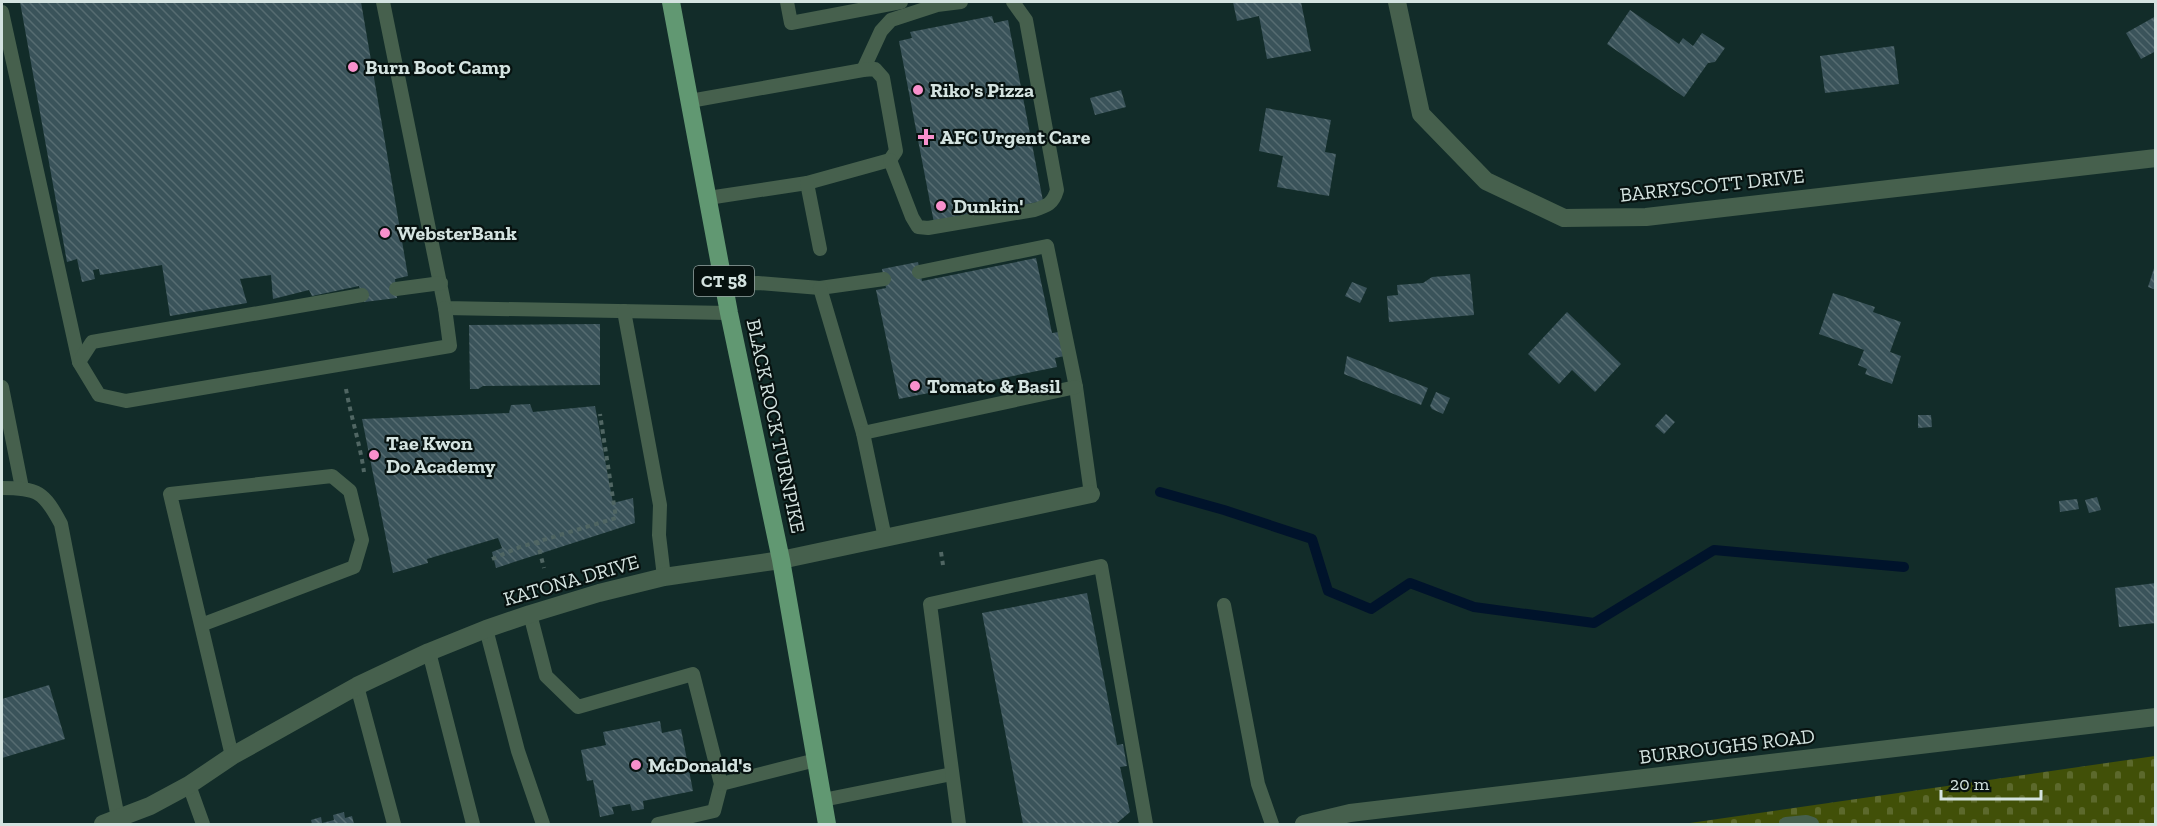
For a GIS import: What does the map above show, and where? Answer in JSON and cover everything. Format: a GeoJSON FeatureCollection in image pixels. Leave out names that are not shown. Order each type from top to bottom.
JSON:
{"type":"FeatureCollection","features":[{"type":"Feature","properties":{"kind":"main road","name":"BLACK ROCK TURNPIKE"},"geometry":{"type":"LineString","coordinates":[[671,2],[729,313],[781,560],[827,825]]}},
{"type":"Feature","properties":{"kind":"street","name":"BARRYSCOTT DRIVE"},"geometry":{"type":"LineString","coordinates":[[1397,2],[1421,114],[1486,181],[1564,218],[1646,217],[2156,158]]}},
{"type":"Feature","properties":{"kind":"street","name":"KATONA DRIVE"},"geometry":{"type":"LineString","coordinates":[[111,821],[150,806],[189,785],[232,756],[357,686],[429,652],[530,614],[599,593],[664,577],[781,560],[1091,495]]}},
{"type":"Feature","properties":{"kind":"street","name":"BURROUGHS ROAD"},"geometry":{"type":"LineString","coordinates":[[1304,825],[1350,813],[2156,717]]}},
{"type":"Feature","properties":{"kind":"lane"},"geometry":{"type":"LineString","coordinates":[[2,12],[79,362],[99,395],[126,401],[450,346],[446,308],[383,2]]}},
{"type":"Feature","properties":{"kind":"lane"},"geometry":{"type":"LineString","coordinates":[[787,2],[791,22],[902,2]]}},
{"type":"Feature","properties":{"kind":"lane"},"geometry":{"type":"LineString","coordinates":[[863,70],[881,31],[891,20],[937,5],[961,2]]}},
{"type":"Feature","properties":{"kind":"lane"},"geometry":{"type":"LineString","coordinates":[[890,159],[918,227],[928,228],[1034,210],[1054,201],[1057,190],[1026,20],[1013,2]]}},
{"type":"Feature","properties":{"kind":"lane"},"geometry":{"type":"LineString","coordinates":[[690,101],[863,70],[875,69],[884,78],[896,151],[890,159],[807,183],[708,198]]}},
{"type":"Feature","properties":{"kind":"lane"},"geometry":{"type":"LineString","coordinates":[[807,183],[820,249]]}},
{"type":"Feature","properties":{"kind":"lane"},"geometry":{"type":"LineString","coordinates":[[919,272],[1047,246],[1076,387],[1091,495]]}},
{"type":"Feature","properties":{"kind":"lane"},"geometry":{"type":"LineString","coordinates":[[724,284],[758,283],[820,288],[884,279]]}},
{"type":"Feature","properties":{"kind":"lane"},"geometry":{"type":"LineString","coordinates":[[396,289],[441,283]]}},
{"type":"Feature","properties":{"kind":"lane"},"geometry":{"type":"LineString","coordinates":[[820,288],[862,433],[885,538]]}},
{"type":"Feature","properties":{"kind":"lane"},"geometry":{"type":"LineString","coordinates":[[79,362],[92,342],[362,295]]}},
{"type":"Feature","properties":{"kind":"lane"},"geometry":{"type":"LineString","coordinates":[[446,308],[729,313]]}},
{"type":"Feature","properties":{"kind":"lane"},"geometry":{"type":"LineString","coordinates":[[624,311],[660,505],[659,535],[664,577]]}},
{"type":"Feature","properties":{"kind":"lane"},"geometry":{"type":"LineString","coordinates":[[2,387],[22,488]]}},
{"type":"Feature","properties":{"kind":"lane"},"geometry":{"type":"LineString","coordinates":[[862,433],[1076,387]]}},
{"type":"Feature","properties":{"kind":"lane"},"geometry":{"type":"LineString","coordinates":[[201,625],[354,567],[362,540],[350,491],[332,476],[171,494],[201,625],[232,756]]}},
{"type":"Feature","properties":{"kind":"lane"},"geometry":{"type":"LineString","coordinates":[[2,488],[22,488],[41,494],[52,506],[61,524],[111,821]]}},
{"type":"Feature","properties":{"kind":"lane"},"geometry":{"type":"LineString","coordinates":[[959,825],[930,604],[1101,566],[1146,825]]}},
{"type":"Feature","properties":{"kind":"lane"},"geometry":{"type":"LineString","coordinates":[[1224,605],[1258,784],[1272,825]]}},
{"type":"Feature","properties":{"kind":"lane"},"geometry":{"type":"LineString","coordinates":[[530,614],[546,676],[578,707],[693,674],[721,783],[714,811],[658,825]]}},
{"type":"Feature","properties":{"kind":"lane"},"geometry":{"type":"LineString","coordinates":[[486,629],[518,751],[543,825]]}},
{"type":"Feature","properties":{"kind":"lane"},"geometry":{"type":"LineString","coordinates":[[429,652],[473,825]]}},
{"type":"Feature","properties":{"kind":"lane"},"geometry":{"type":"LineString","coordinates":[[357,686],[394,825]]}},
{"type":"Feature","properties":{"kind":"lane"},"geometry":{"type":"LineString","coordinates":[[721,783],[816,760]]}},
{"type":"Feature","properties":{"kind":"lane"},"geometry":{"type":"LineString","coordinates":[[823,800],[952,774]]}},
{"type":"Feature","properties":{"kind":"lane"},"geometry":{"type":"LineString","coordinates":[[189,785],[203,825]]}},
{"type":"Feature","properties":{"kind":"lane"},"geometry":{"type":"LineString","coordinates":[[1786,825],[1806,822],[1812,825]]}},
{"type":"Feature","properties":{"kind":"path"},"geometry":{"type":"LineString","coordinates":[[492,559],[537,541],[616,518],[600,414]]}},
{"type":"Feature","properties":{"kind":"path"},"geometry":{"type":"LineString","coordinates":[[351,417],[359,440]]}},
{"type":"Feature","properties":{"kind":"path"},"geometry":{"type":"LineString","coordinates":[[537,541],[544,568]]}},
{"type":"Feature","properties":{"kind":"green space"},"geometry":{"type":"Polygon","coordinates":[[[2155,756],[2155,824],[1683,824],[2155,756]]]}},
{"type":"Feature","properties":{"kind":"building"},"geometry":{"type":"Polygon","coordinates":[[[20,2],[361,2],[408,276],[395,279],[397,298],[364,302],[359,286],[312,296],[309,290],[273,299],[271,275],[240,279],[247,303],[170,316],[162,265],[100,275],[99,269],[93,270],[95,279],[82,282],[77,259],[67,262],[20,2]]]}},
{"type":"Feature","properties":{"kind":"building"},"geometry":{"type":"Polygon","coordinates":[[[1233,2],[1301,2],[1311,51],[1267,59],[1259,16],[1237,21],[1233,2]]]}},
{"type":"Feature","properties":{"kind":"building"},"geometry":{"type":"Polygon","coordinates":[[[1630,10],[1679,44],[1683,38],[1693,46],[1702,33],[1725,48],[1715,62],[1708,63],[1684,97],[1607,44],[1630,10]]]}},
{"type":"Feature","properties":{"kind":"building"},"geometry":{"type":"Polygon","coordinates":[[[992,16],[994,23],[1008,20],[1043,201],[934,223],[899,41],[912,38],[910,32],[992,16]]]}},
{"type":"Feature","properties":{"kind":"building"},"geometry":{"type":"Polygon","coordinates":[[[2156,16],[2156,51],[2141,59],[2126,33],[2156,16]]]}},
{"type":"Feature","properties":{"kind":"building"},"geometry":{"type":"Polygon","coordinates":[[[1894,46],[1899,84],[1825,93],[1820,56],[1894,46]]]}},
{"type":"Feature","properties":{"kind":"building"},"geometry":{"type":"Polygon","coordinates":[[[1121,90],[1126,107],[1095,115],[1090,98],[1121,90]]]}},
{"type":"Feature","properties":{"kind":"building"},"geometry":{"type":"Polygon","coordinates":[[[1266,108],[1331,120],[1325,152],[1336,154],[1329,196],[1277,187],[1283,156],[1259,151],[1266,108]]]}},
{"type":"Feature","properties":{"kind":"building"},"geometry":{"type":"Polygon","coordinates":[[[1036,258],[1052,333],[1059,332],[1065,356],[1055,358],[1057,367],[899,399],[876,290],[886,288],[882,269],[918,262],[922,281],[1036,258]]]}},
{"type":"Feature","properties":{"kind":"building"},"geometry":{"type":"Polygon","coordinates":[[[2156,265],[2156,290],[2148,287],[2156,265]]]}},
{"type":"Feature","properties":{"kind":"building"},"geometry":{"type":"Polygon","coordinates":[[[1470,274],[1474,315],[1389,322],[1387,296],[1398,295],[1397,285],[1423,283],[1432,277],[1470,274]]]}},
{"type":"Feature","properties":{"kind":"building"},"geometry":{"type":"Polygon","coordinates":[[[1352,282],[1367,288],[1360,303],[1345,296],[1352,282]]]}},
{"type":"Feature","properties":{"kind":"building"},"geometry":{"type":"Polygon","coordinates":[[[1833,293],[1875,307],[1873,312],[1901,322],[1890,352],[1901,356],[1892,384],[1865,374],[1867,369],[1858,365],[1864,350],[1819,334],[1833,293]]]}},
{"type":"Feature","properties":{"kind":"building"},"geometry":{"type":"Polygon","coordinates":[[[1567,312],[1621,364],[1595,392],[1572,370],[1559,384],[1528,354],[1567,312]]]}},
{"type":"Feature","properties":{"kind":"building"},"geometry":{"type":"Polygon","coordinates":[[[600,324],[600,385],[483,386],[470,389],[469,325],[600,324]]]}},
{"type":"Feature","properties":{"kind":"building"},"geometry":{"type":"Polygon","coordinates":[[[1347,356],[1428,388],[1421,405],[1344,374],[1347,356]]]}},
{"type":"Feature","properties":{"kind":"building"},"geometry":{"type":"Polygon","coordinates":[[[1436,392],[1450,398],[1443,414],[1430,406],[1436,392]]]}},
{"type":"Feature","properties":{"kind":"building"},"geometry":{"type":"Polygon","coordinates":[[[530,404],[533,412],[595,406],[613,503],[633,498],[635,523],[496,568],[492,552],[502,548],[498,538],[427,559],[428,563],[393,573],[362,419],[509,413],[511,405],[530,404]]]}},
{"type":"Feature","properties":{"kind":"building"},"geometry":{"type":"Polygon","coordinates":[[[1666,414],[1675,422],[1664,434],[1655,426],[1666,414]]]}},
{"type":"Feature","properties":{"kind":"building"},"geometry":{"type":"Polygon","coordinates":[[[1918,415],[1931,415],[1932,427],[1918,428],[1918,415]]]}},
{"type":"Feature","properties":{"kind":"building"},"geometry":{"type":"Polygon","coordinates":[[[2097,497],[2101,510],[2089,513],[2085,500],[2097,497]]]}},
{"type":"Feature","properties":{"kind":"building"},"geometry":{"type":"Polygon","coordinates":[[[2077,499],[2079,509],[2060,512],[2059,501],[2077,499]]]}},
{"type":"Feature","properties":{"kind":"building"},"geometry":{"type":"Polygon","coordinates":[[[2156,583],[2156,623],[2119,627],[2115,588],[2156,583]]]}},
{"type":"Feature","properties":{"kind":"building"},"geometry":{"type":"Polygon","coordinates":[[[1087,593],[1117,745],[1123,744],[1127,766],[1120,767],[1130,812],[1116,824],[1023,824],[982,613],[1087,593]]]}},
{"type":"Feature","properties":{"kind":"building"},"geometry":{"type":"Polygon","coordinates":[[[49,685],[65,739],[2,758],[2,699],[49,685]]]}},
{"type":"Feature","properties":{"kind":"building","name":"McDonald's"},"geometry":{"type":"Polygon","coordinates":[[[660,721],[662,733],[681,729],[693,791],[643,801],[644,809],[632,811],[630,804],[612,807],[614,814],[600,817],[593,780],[587,781],[581,750],[606,745],[603,732],[660,721]]]}},
{"type":"Feature","properties":{"kind":"building"},"geometry":{"type":"Polygon","coordinates":[[[344,812],[345,818],[352,816],[354,824],[312,824],[311,820],[321,817],[322,823],[334,820],[333,815],[344,812]]]}},
{"type":"Feature","properties":{"kind":"waterway"},"geometry":{"type":"LineString","coordinates":[[1160,492],[1312,539],[1328,591],[1371,609],[1410,583],[1474,607],[1594,623],[1714,550],[1904,567]]}},
{"type":"Feature","properties":{"kind":"place","name":"Burn Boot Camp"},"geometry":{"type":"Point","coordinates":[353,67]}},
{"type":"Feature","properties":{"kind":"place","name":"Riko's Pizza"},"geometry":{"type":"Point","coordinates":[918,90]}},
{"type":"Feature","properties":{"kind":"place","name":"AFC Urgent Care"},"geometry":{"type":"Point","coordinates":[926,137]}},
{"type":"Feature","properties":{"kind":"place","name":"Dunkin'"},"geometry":{"type":"Point","coordinates":[941,206]}},
{"type":"Feature","properties":{"kind":"place","name":"WebsterBank"},"geometry":{"type":"Point","coordinates":[385,233]}},
{"type":"Feature","properties":{"kind":"place","name":"Tomato & Basil"},"geometry":{"type":"Point","coordinates":[915,386]}},
{"type":"Feature","properties":{"kind":"place","name":"Tae Kwon Do Academy"},"geometry":{"type":"Point","coordinates":[374,455]}},
{"type":"Feature","properties":{"kind":"place","name":"McDonald's"},"geometry":{"type":"Point","coordinates":[636,765]}}]}
